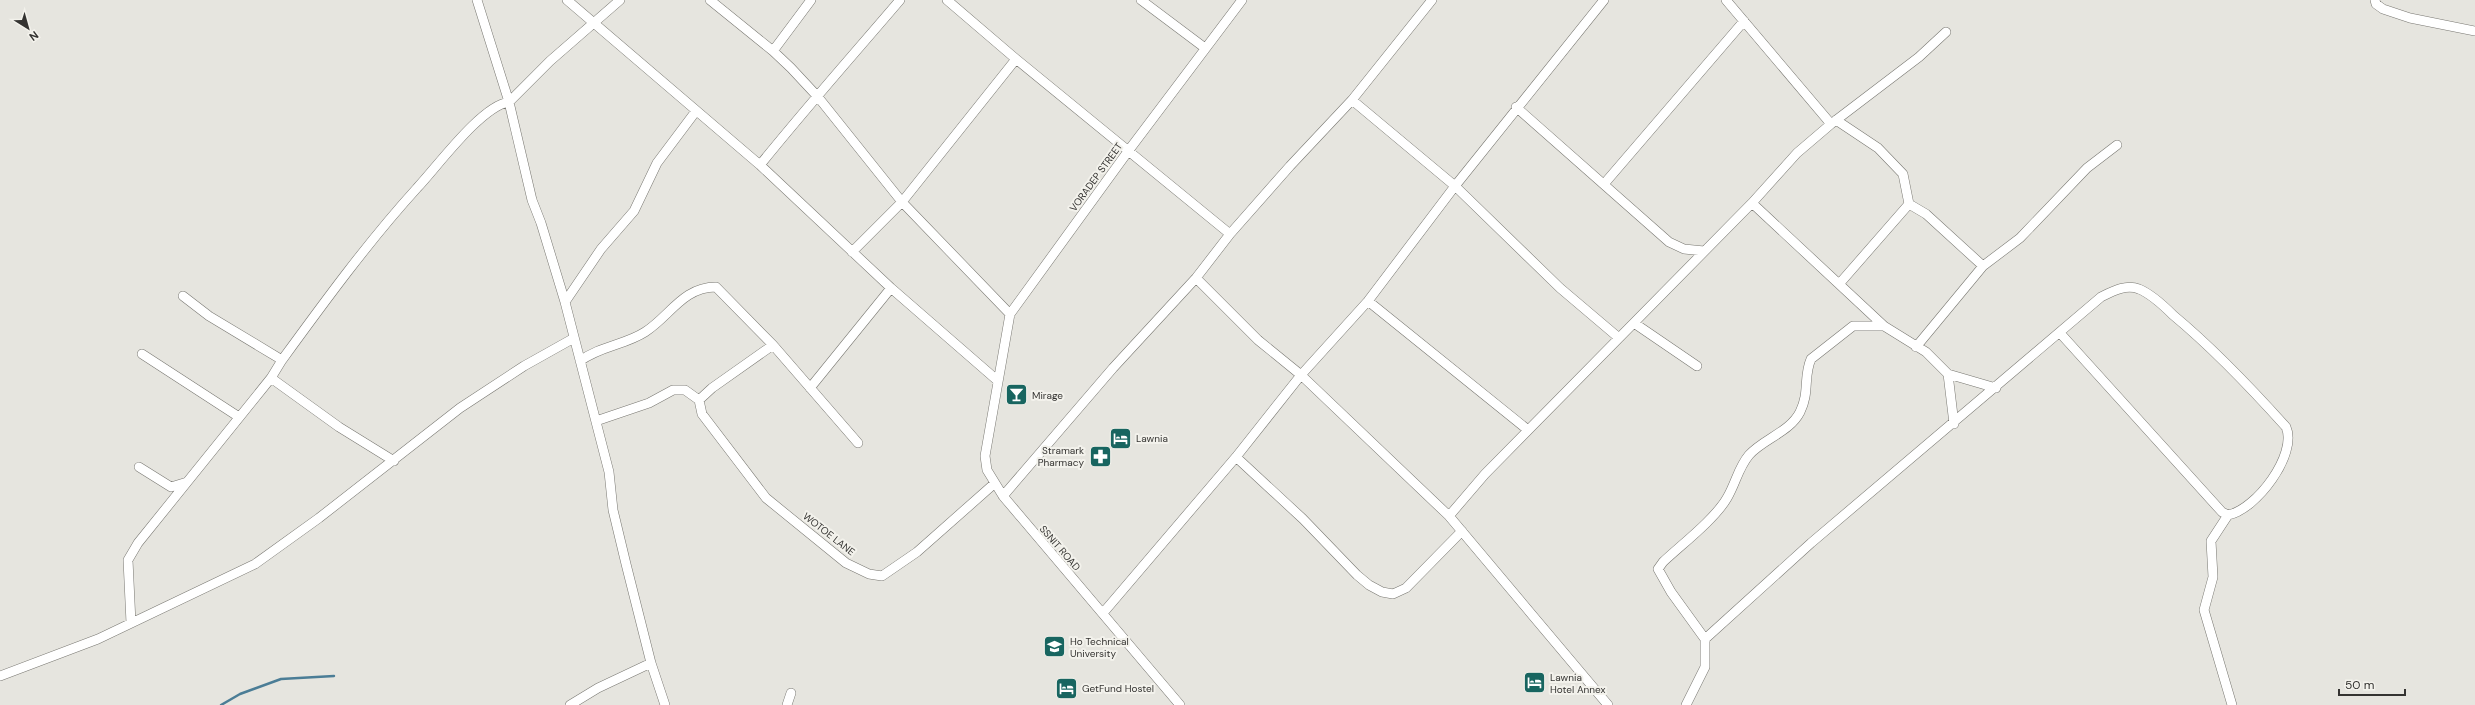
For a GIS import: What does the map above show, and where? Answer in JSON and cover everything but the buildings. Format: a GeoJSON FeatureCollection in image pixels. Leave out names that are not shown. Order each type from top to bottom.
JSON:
{"type":"FeatureCollection","features":[{"type":"Feature","properties":{"kind":"street"},"geometry":{"type":"LineString","coordinates":[[477,0],[510,102],[532,200],[542,223],[565,302],[609,472],[613,510],[651,663],[665,705]]}},
{"type":"Feature","properties":{"kind":"street"},"geometry":{"type":"LineString","coordinates":[[567,0],[592,23],[760,165],[891,288],[998,381]]}},
{"type":"Feature","properties":{"kind":"street"},"geometry":{"type":"LineString","coordinates":[[131,623],[128,560],[138,543],[184,483],[271,378],[282,360],[371,240],[428,173],[495,108],[502,103],[510,102],[550,60],[620,0]]}},
{"type":"Feature","properties":{"kind":"street"},"geometry":{"type":"LineString","coordinates":[[710,0],[773,51],[818,97],[902,202],[1010,314]]}},
{"type":"Feature","properties":{"kind":"street"},"geometry":{"type":"LineString","coordinates":[[773,51],[811,0]]}},
{"type":"Feature","properties":{"kind":"street"},"geometry":{"type":"LineString","coordinates":[[760,165],[794,122],[818,97],[900,0]]}},
{"type":"Feature","properties":{"kind":"street"},"geometry":{"type":"LineString","coordinates":[[947,0],[1016,59],[1230,234]]}},
{"type":"Feature","properties":{"kind":"street"},"geometry":{"type":"LineString","coordinates":[[1141,0],[1205,48]]}},
{"type":"Feature","properties":{"kind":"street","name":"VORADEP STREET"},"geometry":{"type":"LineString","coordinates":[[998,381],[1010,314],[1129,150],[1242,0]]}},
{"type":"Feature","properties":{"kind":"street"},"geometry":{"type":"LineString","coordinates":[[1003,496],[1112,368],[1196,278],[1230,234],[1352,100],[1432,0]]}},
{"type":"Feature","properties":{"kind":"street"},"geometry":{"type":"LineString","coordinates":[[1103,613],[1236,457],[1301,375],[1368,301],[1516,107],[1604,0]]}},
{"type":"Feature","properties":{"kind":"street"},"geometry":{"type":"LineString","coordinates":[[1726,0],[1834,122],[1878,148],[1903,174],[1909,204],[1926,214],[1983,266]]}},
{"type":"Feature","properties":{"kind":"street"},"geometry":{"type":"LineString","coordinates":[[2375,0],[2376,4],[2383,9],[2404,16],[2475,31]]}},
{"type":"Feature","properties":{"kind":"street"},"geometry":{"type":"LineString","coordinates":[[1604,184],[1744,21]]}},
{"type":"Feature","properties":{"kind":"street"},"geometry":{"type":"LineString","coordinates":[[1449,516],[1485,474],[1752,202],[1797,154],[1834,122],[1919,58],[1946,32]]}},
{"type":"Feature","properties":{"kind":"street"},"geometry":{"type":"LineString","coordinates":[[852,252],[902,202],[1016,59]]}},
{"type":"Feature","properties":{"kind":"street"},"geometry":{"type":"LineString","coordinates":[[1352,100],[1455,186],[1560,288],[1619,338]]}},
{"type":"Feature","properties":{"kind":"street"},"geometry":{"type":"LineString","coordinates":[[1516,107],[1669,242],[1684,249],[1704,251]]}},
{"type":"Feature","properties":{"kind":"street"},"geometry":{"type":"LineString","coordinates":[[565,302],[601,249],[634,211],[657,163],[696,111]]}},
{"type":"Feature","properties":{"kind":"street"},"geometry":{"type":"LineString","coordinates":[[1916,347],[1983,266],[2020,238],[2087,168],[2117,145]]}},
{"type":"Feature","properties":{"kind":"street"},"geometry":{"type":"LineString","coordinates":[[1752,202],[1840,283],[1884,326],[1926,352],[1948,374],[1996,388]]}},
{"type":"Feature","properties":{"kind":"street"},"geometry":{"type":"LineString","coordinates":[[1840,283],[1909,204]]}},
{"type":"Feature","properties":{"kind":"street"},"geometry":{"type":"LineString","coordinates":[[1196,278],[1258,340],[1301,375],[1449,516],[1608,705]]}},
{"type":"Feature","properties":{"kind":"street"},"geometry":{"type":"LineString","coordinates":[[580,361],[592,352],[645,332],[684,298],[703,287],[716,287],[773,345],[858,443]]}},
{"type":"Feature","properties":{"kind":"street"},"geometry":{"type":"LineString","coordinates":[[810,388],[891,288]]}},
{"type":"Feature","properties":{"kind":"street"},"geometry":{"type":"LineString","coordinates":[[1705,639],[1811,543],[1954,424],[2101,297],[2124,288],[2139,289],[2162,305],[2203,341],[2282,422],[2289,434],[2290,441],[2284,458],[2271,482],[2248,506],[2235,514],[2228,516],[2211,541],[2213,577],[2204,610],[2232,705]]}},
{"type":"Feature","properties":{"kind":"street"},"geometry":{"type":"LineString","coordinates":[[183,296],[209,316],[282,360]]}},
{"type":"Feature","properties":{"kind":"street"},"geometry":{"type":"LineString","coordinates":[[1368,301],[1528,430]]}},
{"type":"Feature","properties":{"kind":"street"},"geometry":{"type":"LineString","coordinates":[[1634,323],[1697,366]]}},
{"type":"Feature","properties":{"kind":"street"},"geometry":{"type":"LineString","coordinates":[[1686,705],[1705,667],[1705,639],[1671,592],[1658,569],[1663,562],[1720,509],[1733,487],[1739,469],[1750,454],[1778,434],[1800,414],[1808,394],[1807,367],[1811,359],[1853,326],[1884,326]]}},
{"type":"Feature","properties":{"kind":"street"},"geometry":{"type":"LineString","coordinates":[[2060,333],[2217,506],[2228,516]]}},
{"type":"Feature","properties":{"kind":"street"},"geometry":{"type":"LineString","coordinates":[[0,676],[98,638],[254,564],[320,518],[460,408],[524,366],[574,338]]}},
{"type":"Feature","properties":{"kind":"street"},"geometry":{"type":"LineString","coordinates":[[596,421],[649,403],[674,390],[685,390],[700,400],[712,388],[773,345]]}},
{"type":"Feature","properties":{"kind":"street"},"geometry":{"type":"LineString","coordinates":[[142,354],[239,417]]}},
{"type":"Feature","properties":{"kind":"street"},"geometry":{"type":"LineString","coordinates":[[1948,374],[1954,424]]}},
{"type":"Feature","properties":{"kind":"street"},"geometry":{"type":"LineString","coordinates":[[271,378],[339,428],[394,461]]}},
{"type":"Feature","properties":{"kind":"street","name":"SSNIT ROAD"},"geometry":{"type":"LineString","coordinates":[[998,381],[985,456],[987,470],[1003,496],[1180,705]]}},
{"type":"Feature","properties":{"kind":"street","name":"WOTOE LANE"},"geometry":{"type":"LineString","coordinates":[[700,400],[702,414],[766,498],[846,562],[869,574],[882,576],[917,552],[995,483]]}},
{"type":"Feature","properties":{"kind":"street"},"geometry":{"type":"LineString","coordinates":[[1236,457],[1303,520],[1357,575],[1369,585],[1382,592],[1393,594],[1406,588],[1462,532]]}},
{"type":"Feature","properties":{"kind":"street"},"geometry":{"type":"LineString","coordinates":[[139,467],[171,487],[184,483]]}},
{"type":"Feature","properties":{"kind":"street"},"geometry":{"type":"LineString","coordinates":[[570,705],[598,688],[651,663]]}},
{"type":"Feature","properties":{"kind":"street"},"geometry":{"type":"LineString","coordinates":[[787,705],[791,692]]}},
{"type":"Feature","properties":{"kind":"waterway"},"geometry":{"type":"LineString","coordinates":[[221,705],[240,694],[281,679],[334,676]]}},
{"type":"Feature","properties":{"kind":"place","name":"Mirage"},"geometry":{"type":"Point","coordinates":[1016,395]}},
{"type":"Feature","properties":{"kind":"place","name":"Lawnia"},"geometry":{"type":"Point","coordinates":[1120,438]}},
{"type":"Feature","properties":{"kind":"place","name":"Stramark Pharmacy"},"geometry":{"type":"Point","coordinates":[1100,456]}},
{"type":"Feature","properties":{"kind":"place","name":"Ho Technical University"},"geometry":{"type":"Point","coordinates":[1055,647]}},
{"type":"Feature","properties":{"kind":"place","name":"Lawnia Hotel Annex"},"geometry":{"type":"Point","coordinates":[1534,683]}},
{"type":"Feature","properties":{"kind":"place","name":"GetFund Hostel"},"geometry":{"type":"Point","coordinates":[1067,688]}}]}
